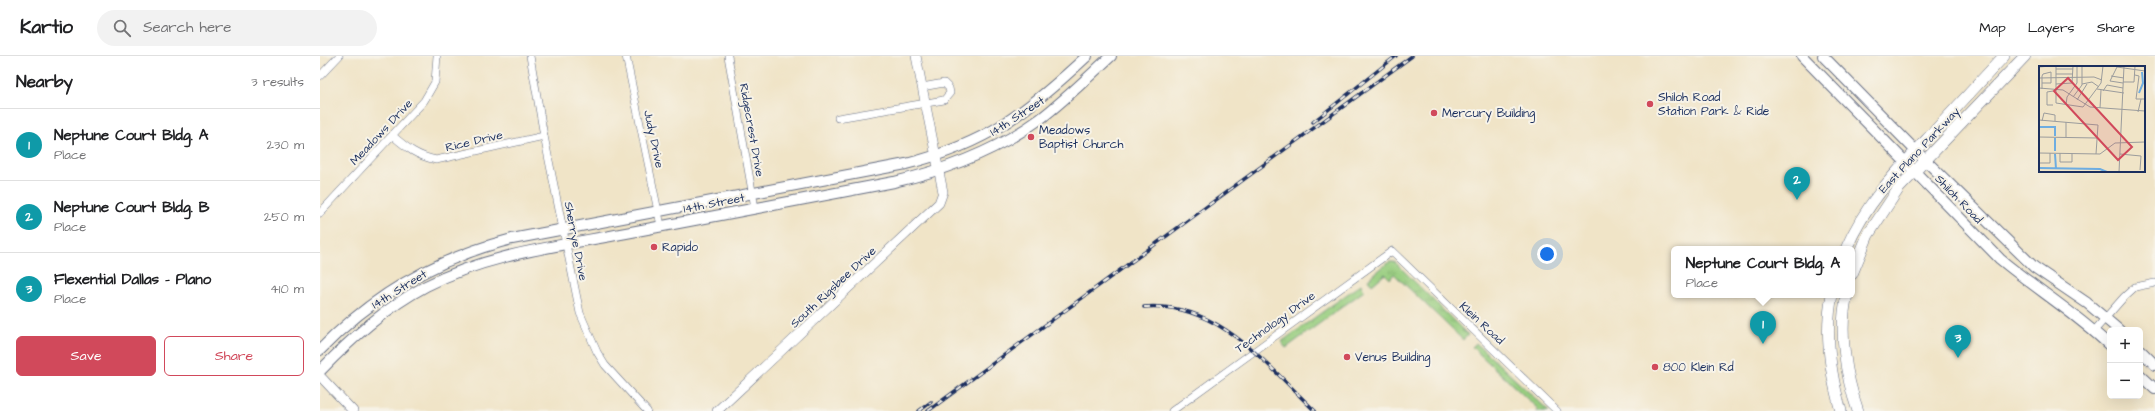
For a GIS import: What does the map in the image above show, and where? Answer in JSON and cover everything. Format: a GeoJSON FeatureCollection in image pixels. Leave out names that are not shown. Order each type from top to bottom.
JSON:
{"type":"FeatureCollection","features":[{"type":"Feature","properties":{"kind":"main road","name":"14th Street"},"geometry":{"type":"LineString","coordinates":[[320,350],[366,307],[397,285],[429,268],[487,246],[658,211],[906,164],[935,156],[969,143],[1008,122],[1037,102],[1087,56]]}},
{"type":"Feature","properties":{"kind":"main road","name":"14th Street"},"geometry":{"type":"LineString","coordinates":[[320,371],[373,321],[427,286],[491,261],[565,244],[894,182],[938,170],[981,153],[1016,134],[1051,110],[1110,56]]}},
{"type":"Feature","properties":{"kind":"main road","name":"Shiloh Road"},"geometry":{"type":"LineString","coordinates":[[1802,56],[2000,259],[2094,331],[2107,343]]}},
{"type":"Feature","properties":{"kind":"main road"},"geometry":{"type":"LineString","coordinates":[[1812,66],[1823,56]]}},
{"type":"Feature","properties":{"kind":"main road","name":"Shiloh Road"},"geometry":{"type":"LineString","coordinates":[[1823,56],[1916,151],[2034,267],[2115,327]]}},
{"type":"Feature","properties":{"kind":"main road","name":"East Plano Parkway"},"geometry":{"type":"LineString","coordinates":[[1847,246],[1862,215],[1906,162],[2004,56]]}},
{"type":"Feature","properties":{"kind":"main road","name":"East Plano Parkway"},"geometry":{"type":"LineString","coordinates":[[1855,267],[1868,235],[1880,214],[1899,188],[2024,56]]}},
{"type":"Feature","properties":{"kind":"main road"},"geometry":{"type":"LineString","coordinates":[[1008,122],[1016,134]]}},
{"type":"Feature","properties":{"kind":"main road"},"geometry":{"type":"LineString","coordinates":[[1832,298],[1829,359],[1841,411]]}},
{"type":"Feature","properties":{"kind":"main road"},"geometry":{"type":"LineString","coordinates":[[1846,298],[1845,356],[1849,385],[1858,411]]}},
{"type":"Feature","properties":{"kind":"main road"},"geometry":{"type":"LineString","coordinates":[[2143,353],[2155,365]]}},
{"type":"Feature","properties":{"kind":"main road"},"geometry":{"type":"LineString","coordinates":[[2143,378],[2155,389]]}},
{"type":"Feature","properties":{"kind":"street"},"geometry":{"type":"LineString","coordinates":[[320,76],[339,56]]}},
{"type":"Feature","properties":{"kind":"street","name":"Meadows Drive"},"geometry":{"type":"LineString","coordinates":[[320,213],[393,136],[431,91],[435,82],[437,56]]}},
{"type":"Feature","properties":{"kind":"street","name":"Sherrye Drive"},"geometry":{"type":"LineString","coordinates":[[530,56],[562,230],[580,313],[594,346],[605,365],[647,411]]}},
{"type":"Feature","properties":{"kind":"street","name":"Judy Drive"},"geometry":{"type":"LineString","coordinates":[[626,56],[661,226]]}},
{"type":"Feature","properties":{"kind":"street","name":"Ridgecrest Drive"},"geometry":{"type":"LineString","coordinates":[[728,56],[755,208]]}},
{"type":"Feature","properties":{"kind":"street","name":"South Rigsbee Drive"},"geometry":{"type":"LineString","coordinates":[[717,411],[939,203],[943,192],[916,56]]}},
{"type":"Feature","properties":{"kind":"street"},"geometry":{"type":"LineString","coordinates":[[838,118],[947,98],[950,91],[944,83],[922,87]]}},
{"type":"Feature","properties":{"kind":"street","name":"Rice Drive"},"geometry":{"type":"LineString","coordinates":[[393,136],[410,151],[421,157],[436,160],[544,136]]}},
{"type":"Feature","properties":{"kind":"street","name":"Technology Drive"},"geometry":{"type":"LineString","coordinates":[[1172,411],[1392,251]]}},
{"type":"Feature","properties":{"kind":"street","name":"Klein Road"},"geometry":{"type":"LineString","coordinates":[[1392,251],[1415,276],[1557,411]]}},
{"type":"Feature","properties":{"kind":"street"},"geometry":{"type":"LineString","coordinates":[[2094,331],[2104,318],[2135,287],[2155,283]]}},
{"type":"Feature","properties":{"kind":"street"},"geometry":{"type":"LineString","coordinates":[[320,376],[353,411]]}},
{"type":"Feature","properties":{"kind":"green space"},"geometry":{"type":"Polygon","coordinates":[[[1389,262],[1395,262],[1468,335],[1463,340],[1394,274],[1390,279],[1385,274],[1372,285],[1368,279],[1389,262]]]}},
{"type":"Feature","properties":{"kind":"green space"},"geometry":{"type":"Polygon","coordinates":[[[1361,284],[1364,291],[1286,348],[1281,342],[1361,284]]]}},
{"type":"Feature","properties":{"kind":"green space"},"geometry":{"type":"Polygon","coordinates":[[[1476,343],[1549,411],[1536,411],[1538,409],[1472,347],[1476,343]]]}},
{"type":"Feature","properties":{"kind":"railway"},"geometry":{"type":"LineString","coordinates":[[1313,122],[1396,56]]}},
{"type":"Feature","properties":{"kind":"railway"},"geometry":{"type":"LineString","coordinates":[[928,411],[1412,56]]}},
{"type":"Feature","properties":{"kind":"railway"},"geometry":{"type":"LineString","coordinates":[[1144,307],[1171,308],[1195,314],[1218,325],[1259,356],[1315,411]]}},
{"type":"Feature","properties":{"kind":"railway"},"geometry":{"type":"LineString","coordinates":[[919,411],[931,402]]}},
{"type":"Feature","properties":{"kind":"place","name":"Shiloh Road Station Park & Ride"},"geometry":{"type":"Point","coordinates":[1650,104]}},
{"type":"Feature","properties":{"kind":"place","name":"Mercury Building"},"geometry":{"type":"Point","coordinates":[1434,113]}},
{"type":"Feature","properties":{"kind":"place","name":"Meadows Baptist Church"},"geometry":{"type":"Point","coordinates":[1031,137]}},
{"type":"Feature","properties":{"kind":"place","name":"Neptune Court Bldg. B"},"geometry":{"type":"Point","coordinates":[1797,200]}},
{"type":"Feature","properties":{"kind":"place","name":"Rapido"},"geometry":{"type":"Point","coordinates":[654,247]}},
{"type":"Feature","properties":{"kind":"place","name":"Neptune Court Bldg. A"},"geometry":{"type":"Point","coordinates":[1763,344]}},
{"type":"Feature","properties":{"kind":"place","name":"Venus Building"},"geometry":{"type":"Point","coordinates":[1347,357]}},
{"type":"Feature","properties":{"kind":"place","name":"Flexential Dallas - Plano"},"geometry":{"type":"Point","coordinates":[1958,358]}},
{"type":"Feature","properties":{"kind":"place","name":"800 Klein Rd"},"geometry":{"type":"Point","coordinates":[1655,367]}}]}
